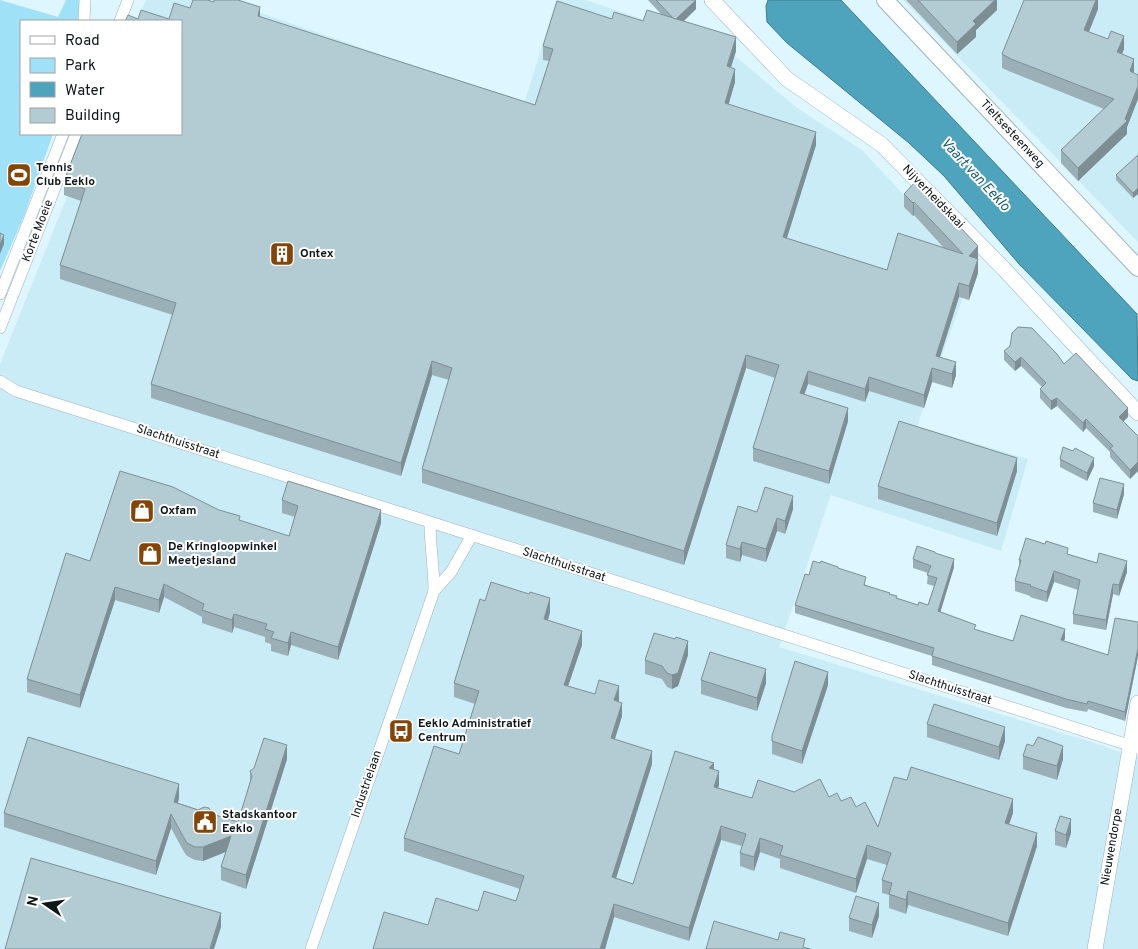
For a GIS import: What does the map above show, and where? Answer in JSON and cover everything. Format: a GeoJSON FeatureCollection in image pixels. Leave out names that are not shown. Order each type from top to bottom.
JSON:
{"type":"FeatureCollection","features":[{"type":"Feature","properties":{"kind":"main road","name":"Tieltsesteenweg"},"geometry":{"type":"LineString","coordinates":[[885,0],[1138,268]]}},
{"type":"Feature","properties":{"kind":"street"},"geometry":{"type":"LineString","coordinates":[[84,20],[85,0]]}},
{"type":"Feature","properties":{"kind":"street"},"geometry":{"type":"LineString","coordinates":[[120,20],[128,0]]}},
{"type":"Feature","properties":{"kind":"street","name":"Nijverheidskaai"},"geometry":{"type":"LineString","coordinates":[[712,0],[787,79],[882,145],[1004,269],[1138,413]]}},
{"type":"Feature","properties":{"kind":"street","name":"Korte Moeie"},"geometry":{"type":"LineString","coordinates":[[0,294],[63,135]]}},
{"type":"Feature","properties":{"kind":"street","name":"Korte Moeie"},"geometry":{"type":"LineString","coordinates":[[0,328],[76,135]]}},
{"type":"Feature","properties":{"kind":"street","name":"Slachthuisstraat"},"geometry":{"type":"LineString","coordinates":[[0,381],[16,391],[1134,747]]}},
{"type":"Feature","properties":{"kind":"street","name":"Industrielaan"},"geometry":{"type":"LineString","coordinates":[[311,949],[434,591],[430,522]]}},
{"type":"Feature","properties":{"kind":"street","name":"Industrielaan"},"geometry":{"type":"LineString","coordinates":[[434,591],[451,572],[472,535]]}},
{"type":"Feature","properties":{"kind":"street"},"geometry":{"type":"LineString","coordinates":[[1134,747],[1138,704]]}},
{"type":"Feature","properties":{"kind":"street","name":"Nieuwendorpe"},"geometry":{"type":"LineString","coordinates":[[1094,949],[1134,747]]}},
{"type":"Feature","properties":{"kind":"shaded area"},"geometry":{"type":"Polygon","coordinates":[[[146,0],[224,0],[524,104],[556,0],[585,0],[722,45],[797,108],[862,150],[973,269],[917,426],[1028,459],[1001,551],[831,495],[779,647],[1095,743],[1138,758],[1138,949],[0,949],[0,364],[92,135],[182,135],[182,20],[137,20],[146,0]]]}},
{"type":"Feature","properties":{"kind":"shaded area"},"geometry":{"type":"Polygon","coordinates":[[[903,0],[1138,0],[1138,242],[903,0]]]}},
{"type":"Feature","properties":{"kind":"green space","name":"Tennis Club Eeklo"},"geometry":{"type":"Polygon","coordinates":[[[0,0],[58,17],[66,0],[80,0],[78,20],[20,20],[20,135],[53,135],[24,216],[0,271],[0,0]]]}},
{"type":"Feature","properties":{"kind":"water","name":"Vaart van Eeklo"},"geometry":{"type":"Polygon","coordinates":[[[768,0],[841,0],[1137,314],[1138,381],[1132,379],[1019,264],[944,176],[909,143],[787,43],[767,22],[766,6],[768,0]]]}},
{"type":"Feature","properties":{"kind":"building"},"geometry":{"type":"Polygon","coordinates":[[[193,0],[214,2],[214,0],[238,0],[260,7],[258,16],[535,105],[553,49],[543,46],[557,1],[612,19],[614,12],[643,21],[647,10],[736,37],[727,66],[735,69],[725,103],[816,132],[783,237],[887,270],[898,233],[963,254],[914,202],[904,194],[916,181],[978,246],[969,256],[978,259],[969,286],[959,283],[936,356],[956,362],[952,374],[932,368],[924,395],[869,377],[865,389],[808,371],[800,393],[848,408],[829,471],[753,448],[779,365],[746,355],[684,551],[422,469],[452,368],[432,361],[401,463],[151,384],[176,303],[60,265],[85,189],[64,181],[82,135],[182,135],[182,20],[126,20],[128,15],[138,19],[141,10],[169,19],[174,3],[190,8],[193,0]]]}},
{"type":"Feature","properties":{"kind":"building"},"geometry":{"type":"Polygon","coordinates":[[[656,0],[696,0],[676,19],[656,0]]]}},
{"type":"Feature","properties":{"kind":"building"},"geometry":{"type":"Polygon","coordinates":[[[918,0],[995,0],[973,21],[976,24],[957,42],[918,0]]]}},
{"type":"Feature","properties":{"kind":"building"},"geometry":{"type":"Polygon","coordinates":[[[1024,0],[1096,0],[1084,30],[1108,39],[1111,31],[1124,36],[1117,52],[1134,59],[1130,71],[1138,75],[1138,86],[1125,119],[1127,121],[1078,168],[1061,150],[1114,99],[1002,54],[1024,0]]]}},
{"type":"Feature","properties":{"kind":"building"},"geometry":{"type":"Polygon","coordinates":[[[1138,155],[1138,188],[1133,193],[1116,175],[1138,155]]]}},
{"type":"Feature","properties":{"kind":"building"},"geometry":{"type":"Polygon","coordinates":[[[0,233],[4,235],[0,245],[0,233]]]}},
{"type":"Feature","properties":{"kind":"building"},"geometry":{"type":"Polygon","coordinates":[[[1018,327],[1032,328],[1064,364],[1076,353],[1128,408],[1119,417],[1138,436],[1138,462],[1130,470],[1110,448],[1113,446],[1086,419],[1083,423],[1057,398],[1051,401],[1040,389],[1046,383],[1021,357],[1015,362],[1004,351],[1010,346],[1012,333],[1018,327]]]}},
{"type":"Feature","properties":{"kind":"building"},"geometry":{"type":"Polygon","coordinates":[[[899,421],[1017,458],[997,523],[878,486],[899,421]]]}},
{"type":"Feature","properties":{"kind":"building"},"geometry":{"type":"Polygon","coordinates":[[[1063,447],[1073,451],[1075,448],[1094,458],[1087,473],[1060,459],[1063,447]]]}},
{"type":"Feature","properties":{"kind":"building"},"geometry":{"type":"Polygon","coordinates":[[[120,471],[173,487],[219,510],[240,516],[239,520],[289,536],[298,506],[282,500],[288,481],[381,510],[338,647],[291,632],[288,643],[271,638],[274,632],[265,629],[267,624],[234,614],[232,620],[202,610],[204,604],[164,584],[159,600],[115,587],[80,695],[27,679],[66,553],[90,561],[120,471]]]}},
{"type":"Feature","properties":{"kind":"building"},"geometry":{"type":"Polygon","coordinates":[[[1100,478],[1124,484],[1117,510],[1093,503],[1100,478]]]}},
{"type":"Feature","properties":{"kind":"building"},"geometry":{"type":"Polygon","coordinates":[[[765,487],[793,496],[785,521],[777,518],[766,549],[742,542],[740,549],[726,545],[738,506],[757,512],[765,487]]]}},
{"type":"Feature","properties":{"kind":"building"},"geometry":{"type":"Polygon","coordinates":[[[1026,538],[1045,544],[1046,541],[1068,548],[1067,554],[1097,563],[1099,553],[1127,561],[1119,585],[1113,584],[1106,620],[1073,614],[1080,580],[1054,571],[1047,592],[1015,581],[1026,538]]]}},
{"type":"Feature","properties":{"kind":"building"},"geometry":{"type":"Polygon","coordinates":[[[917,546],[954,559],[938,611],[976,625],[974,629],[1013,641],[1021,615],[1065,629],[1061,640],[1108,655],[1115,618],[1138,622],[1138,648],[1125,712],[1088,701],[1087,704],[1066,699],[932,656],[934,648],[795,605],[805,574],[809,575],[813,561],[820,563],[821,561],[866,577],[864,585],[890,593],[897,596],[896,598],[918,605],[919,602],[928,605],[937,578],[927,575],[931,566],[913,559],[917,546]]]}},
{"type":"Feature","properties":{"kind":"building"},"geometry":{"type":"Polygon","coordinates":[[[491,582],[529,594],[530,592],[550,598],[544,619],[582,631],[564,685],[595,694],[599,680],[619,686],[614,700],[622,703],[611,738],[652,751],[612,877],[633,884],[675,751],[714,763],[709,768],[719,771],[714,787],[752,798],[758,780],[794,792],[820,779],[829,797],[837,793],[841,801],[851,797],[856,807],[865,802],[878,827],[894,777],[907,780],[911,767],[1013,799],[1005,823],[1037,833],[1008,923],[908,891],[906,900],[889,894],[892,883],[882,880],[891,853],[867,845],[856,879],[780,855],[783,846],[760,838],[754,857],[740,853],[746,834],[721,826],[689,928],[614,904],[600,949],[373,949],[384,912],[428,925],[436,898],[478,911],[484,891],[516,901],[524,876],[404,838],[434,746],[459,754],[479,691],[454,683],[480,599],[485,601],[491,582]]]}},
{"type":"Feature","properties":{"kind":"building"},"geometry":{"type":"Polygon","coordinates":[[[654,633],[688,641],[678,673],[672,675],[667,673],[662,666],[645,660],[654,633]]]}},
{"type":"Feature","properties":{"kind":"building"},"geometry":{"type":"Polygon","coordinates":[[[710,652],[766,669],[757,698],[701,680],[710,652]]]}},
{"type":"Feature","properties":{"kind":"building"},"geometry":{"type":"Polygon","coordinates":[[[795,661],[828,672],[802,751],[772,741],[795,661]]]}},
{"type":"Feature","properties":{"kind":"building"},"geometry":{"type":"Polygon","coordinates":[[[934,704],[1005,727],[999,747],[927,724],[934,704]]]}},
{"type":"Feature","properties":{"kind":"building"},"geometry":{"type":"Polygon","coordinates":[[[28,737],[179,784],[174,802],[198,810],[204,807],[209,808],[212,814],[238,822],[252,776],[250,771],[254,768],[264,738],[287,745],[246,875],[221,867],[231,836],[203,847],[195,847],[187,843],[171,814],[156,861],[4,813],[28,737]]]}},
{"type":"Feature","properties":{"kind":"building"},"geometry":{"type":"Polygon","coordinates":[[[1038,737],[1063,746],[1057,766],[1023,756],[1027,744],[1033,746],[1038,737]]]}},
{"type":"Feature","properties":{"kind":"building"},"geometry":{"type":"Polygon","coordinates":[[[1060,816],[1071,819],[1066,835],[1055,831],[1060,816]]]}},
{"type":"Feature","properties":{"kind":"building"},"geometry":{"type":"Polygon","coordinates":[[[31,858],[221,913],[210,948],[212,949],[5,949],[31,858]]]}},
{"type":"Feature","properties":{"kind":"building"},"geometry":{"type":"Polygon","coordinates":[[[856,896],[879,903],[872,925],[849,918],[856,896]]]}},
{"type":"Feature","properties":{"kind":"building"},"geometry":{"type":"Polygon","coordinates":[[[714,921],[778,940],[780,932],[805,939],[803,947],[810,949],[706,949],[714,921]]]}},
{"type":"Feature","properties":{"kind":"place","name":"Tennis Club Eeklo"},"geometry":{"type":"Point","coordinates":[19,175]}},
{"type":"Feature","properties":{"kind":"place","name":"Ontex"},"geometry":{"type":"Point","coordinates":[282,254]}},
{"type":"Feature","properties":{"kind":"place","name":"Oxfam"},"geometry":{"type":"Point","coordinates":[142,511]}},
{"type":"Feature","properties":{"kind":"place","name":"De Kringloopwinkel Meetjesland"},"geometry":{"type":"Point","coordinates":[150,554]}},
{"type":"Feature","properties":{"kind":"place","name":"Eeklo Administratief Centrum"},"geometry":{"type":"Point","coordinates":[401,731]}},
{"type":"Feature","properties":{"kind":"place","name":"Stadskantoor Eeklo"},"geometry":{"type":"Point","coordinates":[205,822]}}]}
